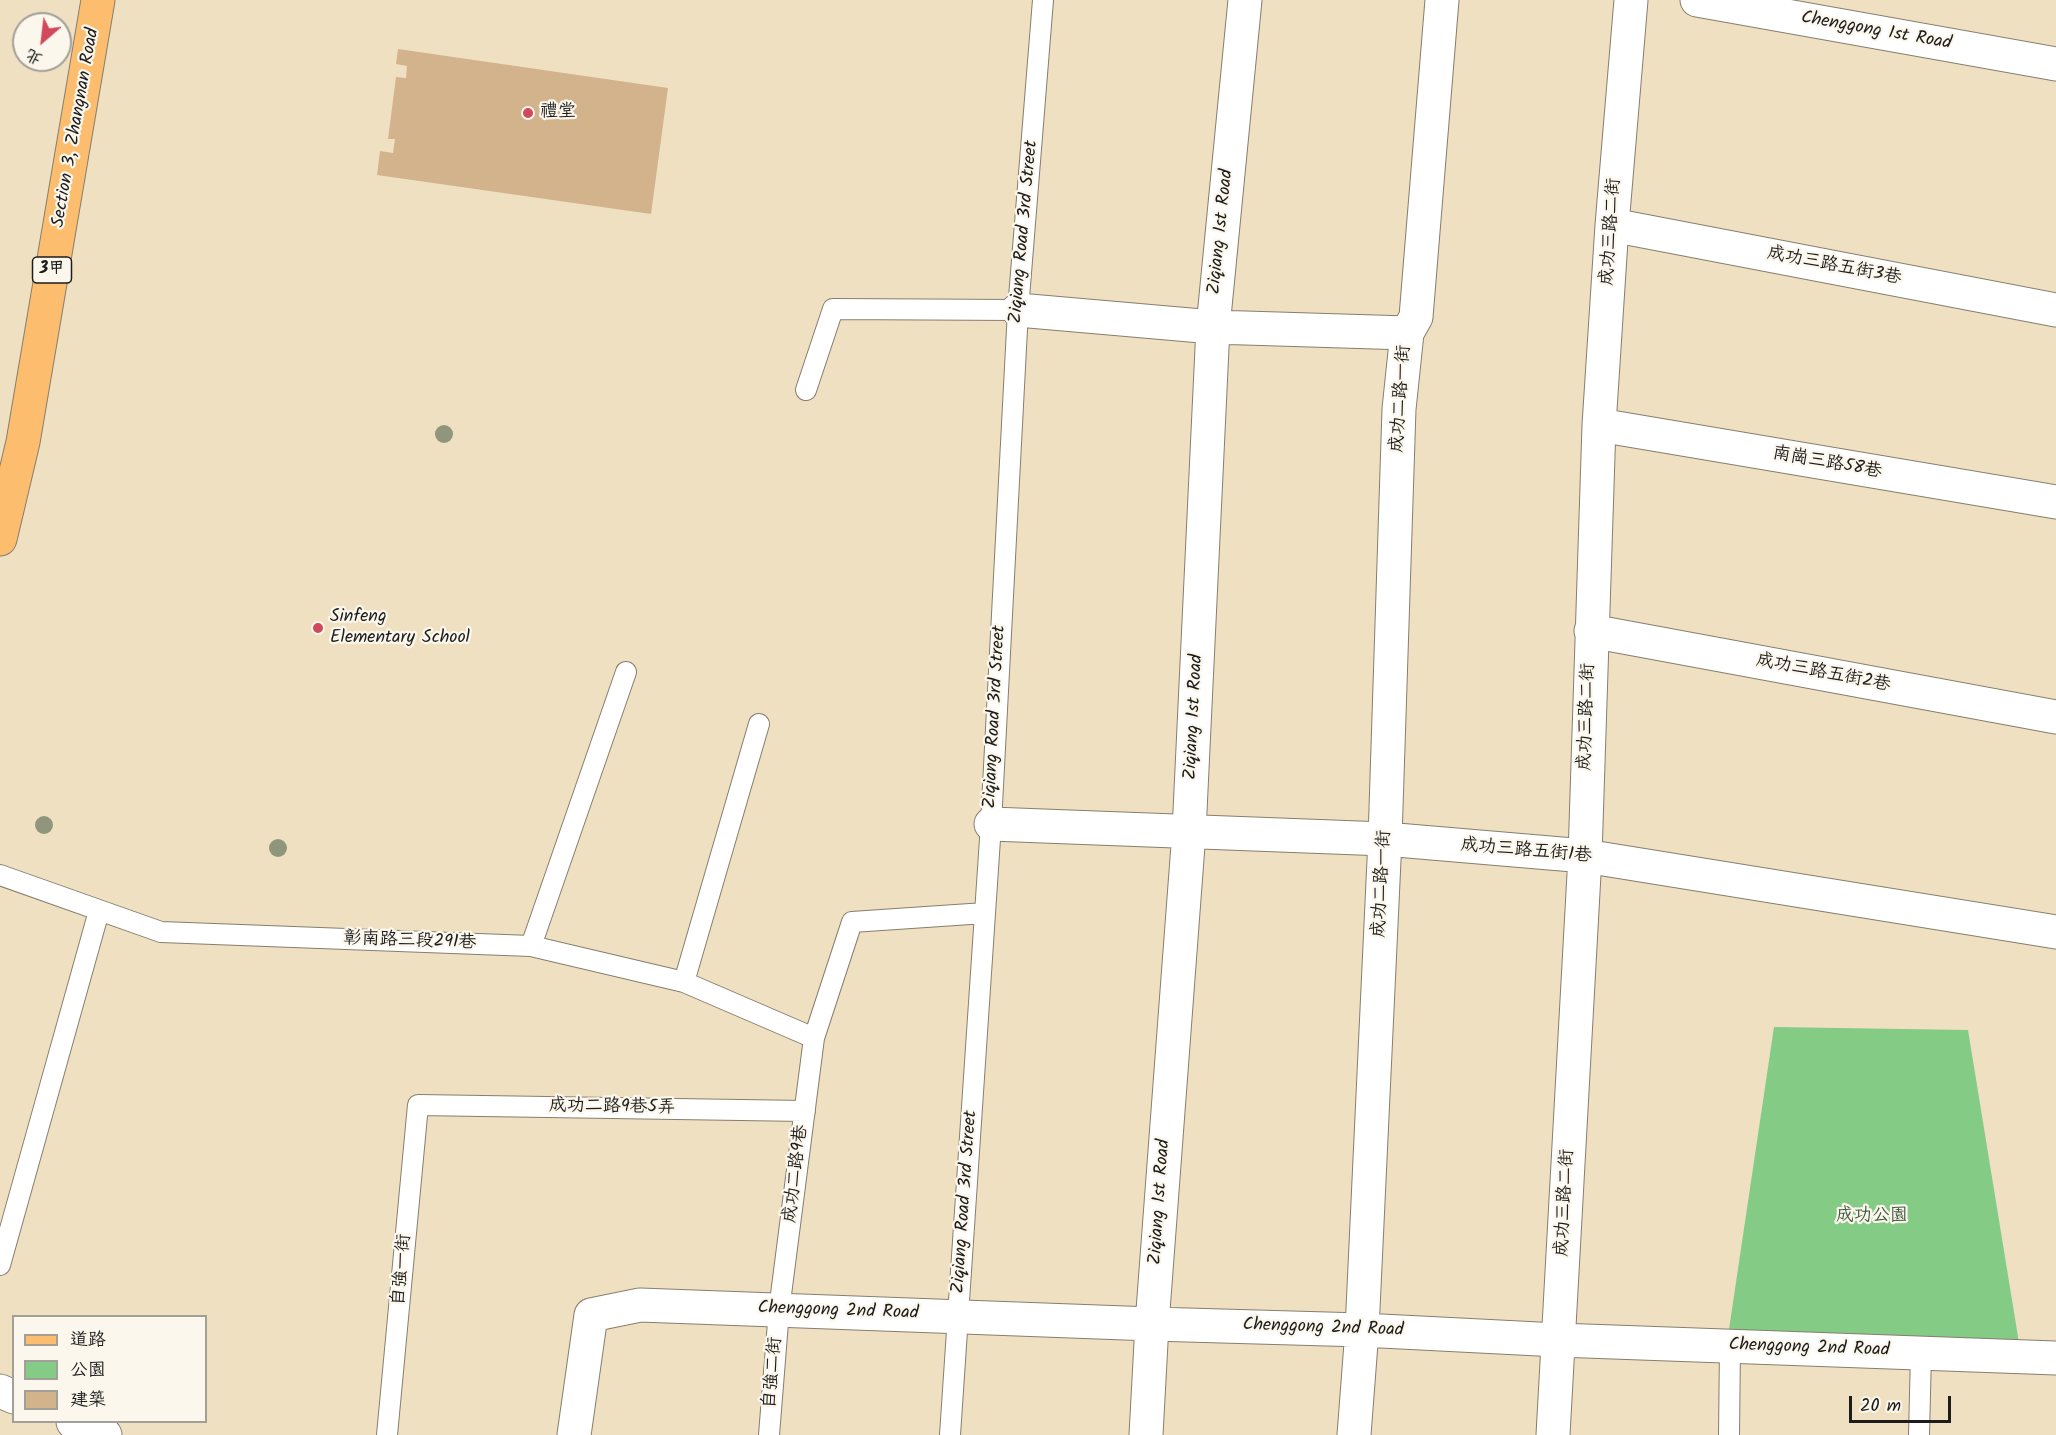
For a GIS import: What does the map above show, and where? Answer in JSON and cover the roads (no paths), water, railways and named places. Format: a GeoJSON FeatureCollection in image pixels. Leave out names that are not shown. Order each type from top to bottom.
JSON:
{"type":"FeatureCollection","features":[{"type":"Feature","properties":{"kind":"main road","name":"Section 3, Zhangnan Road"},"geometry":{"type":"LineString","coordinates":[[0,539],[23,442],[98,0]]}},
{"type":"Feature","properties":{"kind":"street","name":"Ziqiang 1st Road"},"geometry":{"type":"LineString","coordinates":[[1146,1435],[1152,1324],[1189,832],[1213,327],[1245,0]]}},
{"type":"Feature","properties":{"kind":"street","name":"成功二路一街"},"geometry":{"type":"LineString","coordinates":[[1354,1435],[1362,1330],[1385,839],[1400,409],[1407,333],[1416,317],[1442,0]]}},
{"type":"Feature","properties":{"kind":"street","name":"成功三路二街"},"geometry":{"type":"LineString","coordinates":[[1553,1435],[1585,856],[1599,425],[1630,0]]}},
{"type":"Feature","properties":{"kind":"street","name":"Chenggong 1st Road"},"geometry":{"type":"LineString","coordinates":[[1697,0],[2056,64]]}},
{"type":"Feature","properties":{"kind":"street","name":"成功三路五街3巷"},"geometry":{"type":"LineString","coordinates":[[1612,225],[2056,310]]}},
{"type":"Feature","properties":{"kind":"street"},"geometry":{"type":"LineString","coordinates":[[1018,310],[1213,327],[1407,333]]}},
{"type":"Feature","properties":{"kind":"street","name":"南崗三路58巷"},"geometry":{"type":"LineString","coordinates":[[1599,425],[2056,502]]}},
{"type":"Feature","properties":{"kind":"street","name":"成功三路五街2巷"},"geometry":{"type":"LineString","coordinates":[[1591,631],[2056,717]]}},
{"type":"Feature","properties":{"kind":"street","name":"成功三路五街1巷"},"geometry":{"type":"LineString","coordinates":[[991,824],[1385,839],[1585,856],[2056,932]]}},
{"type":"Feature","properties":{"kind":"street","name":"Chenggong 2nd Road"},"geometry":{"type":"LineString","coordinates":[[574,1435],[591,1315],[640,1305],[1362,1330],[1558,1340],[2056,1358]]}},
{"type":"Feature","properties":{"kind":"street"},"geometry":{"type":"LineString","coordinates":[[75,1423],[105,1435]]}},
{"type":"Feature","properties":{"kind":"lane","name":"Ziqiang Road 3rd Street"},"geometry":{"type":"LineString","coordinates":[[950,1435],[991,824],[1018,310],[1043,0]]}},
{"type":"Feature","properties":{"kind":"lane"},"geometry":{"type":"LineString","coordinates":[[806,390],[833,309],[1018,310]]}},
{"type":"Feature","properties":{"kind":"lane"},"geometry":{"type":"LineString","coordinates":[[531,946],[626,672]]}},
{"type":"Feature","properties":{"kind":"lane"},"geometry":{"type":"LineString","coordinates":[[684,982],[759,724]]}},
{"type":"Feature","properties":{"kind":"lane","name":"彰南路三段291巷"},"geometry":{"type":"LineString","coordinates":[[0,875],[161,932],[531,946],[684,982],[814,1038]]}},
{"type":"Feature","properties":{"kind":"lane"},"geometry":{"type":"LineString","coordinates":[[0,1265],[99,910]]}},
{"type":"Feature","properties":{"kind":"lane","name":"成功二路9巷"},"geometry":{"type":"LineString","coordinates":[[780,1310],[814,1038],[852,922],[985,913]]}},
{"type":"Feature","properties":{"kind":"lane","name":"成功二路9巷5弄"},"geometry":{"type":"LineString","coordinates":[[418,1105],[805,1111]]}},
{"type":"Feature","properties":{"kind":"lane","name":"自強一街"},"geometry":{"type":"LineString","coordinates":[[387,1435],[418,1105]]}},
{"type":"Feature","properties":{"kind":"lane","name":"自強二街"},"geometry":{"type":"LineString","coordinates":[[769,1435],[780,1310]]}},
{"type":"Feature","properties":{"kind":"lane"},"geometry":{"type":"LineString","coordinates":[[1729,1435],[1730,1346]]}},
{"type":"Feature","properties":{"kind":"lane"},"geometry":{"type":"LineString","coordinates":[[1919,1435],[1921,1353]]}},
{"type":"Feature","properties":{"kind":"place","name":"禮堂"},"geometry":{"type":"Point","coordinates":[528,113]}},
{"type":"Feature","properties":{"kind":"place","name":"Sinfeng Elementary School"},"geometry":{"type":"Point","coordinates":[318,628]}},
{"type":"Feature","properties":{"kind":"park label","name":"成功公園"},"geometry":{"type":"Point","coordinates":[1872,1217]}}]}
